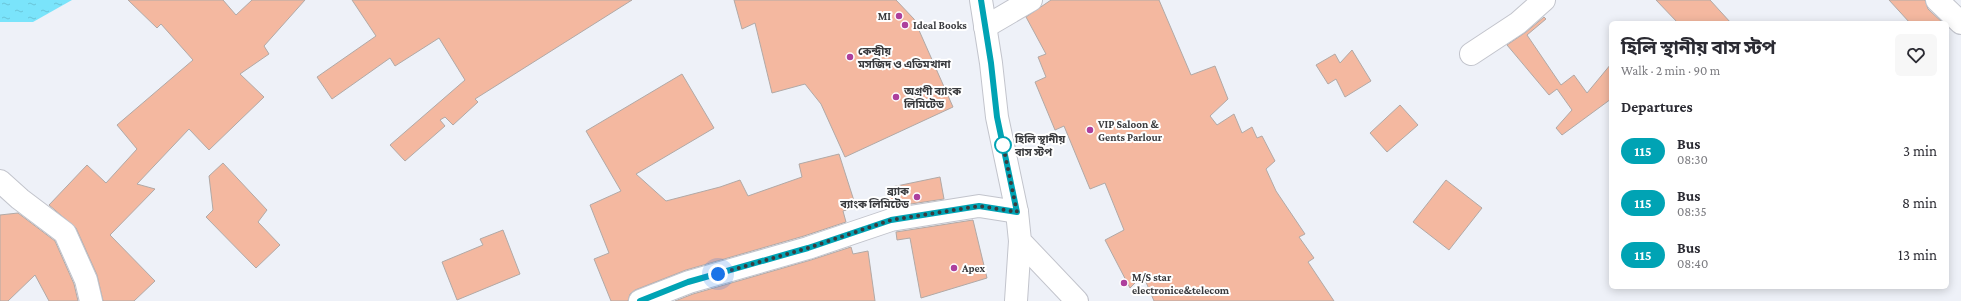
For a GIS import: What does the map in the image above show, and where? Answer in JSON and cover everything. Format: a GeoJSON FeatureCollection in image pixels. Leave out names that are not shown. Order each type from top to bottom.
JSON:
{"type":"FeatureCollection","features":[{"type":"Feature","properties":{"kind":"street"},"geometry":{"type":"LineString","coordinates":[[981,0],[991,63],[997,117],[1017,212],[1020,241],[1016,301]]}},
{"type":"Feature","properties":{"kind":"street"},"geometry":{"type":"LineString","coordinates":[[985,27],[1031,0]]}},
{"type":"Feature","properties":{"kind":"street"},"geometry":{"type":"LineString","coordinates":[[1471,54],[1518,23],[1544,0]]}},
{"type":"Feature","properties":{"kind":"street"},"geometry":{"type":"LineString","coordinates":[[1937,0],[1961,23]]}},
{"type":"Feature","properties":{"kind":"street"},"geometry":{"type":"LineString","coordinates":[[0,181],[20,199],[65,234],[86,280],[91,301]]}},
{"type":"Feature","properties":{"kind":"street"},"geometry":{"type":"LineString","coordinates":[[640,301],[688,282],[808,248],[891,220],[979,206],[1017,212]]}},
{"type":"Feature","properties":{"kind":"street"},"geometry":{"type":"LineString","coordinates":[[1020,241],[1077,301]]}},
{"type":"Feature","properties":{"kind":"water"},"geometry":{"type":"Polygon","coordinates":[[[0,0],[72,0],[33,22],[0,22],[0,0]]]}},
{"type":"Feature","properties":{"kind":"building"},"geometry":{"type":"Polygon","coordinates":[[[128,0],[223,0],[236,15],[252,0],[305,0],[264,46],[269,54],[240,74],[264,97],[209,150],[189,129],[137,184],[155,189],[110,235],[155,281],[134,301],[103,301],[97,275],[76,228],[49,205],[87,165],[106,183],[137,149],[117,125],[193,60],[161,24],[157,28],[128,0]]]}},
{"type":"Feature","properties":{"kind":"building"},"geometry":{"type":"Polygon","coordinates":[[[352,0],[632,0],[475,99],[478,102],[453,125],[445,117],[440,120],[445,126],[405,161],[390,145],[465,80],[439,38],[395,66],[390,58],[332,99],[317,77],[376,36],[352,0]]]}},
{"type":"Feature","properties":{"kind":"building"},"geometry":{"type":"Polygon","coordinates":[[[734,0],[896,0],[914,19],[953,107],[845,157],[821,104],[805,84],[772,93],[755,23],[742,29],[734,0]]]}},
{"type":"Feature","properties":{"kind":"building"},"geometry":{"type":"Polygon","coordinates":[[[1051,0],[1159,0],[1191,75],[1215,66],[1228,99],[1210,116],[1217,125],[1234,114],[1242,133],[1252,127],[1257,138],[1262,136],[1275,161],[1266,169],[1276,191],[1305,234],[1299,237],[1314,258],[1308,262],[1334,301],[1154,301],[1143,275],[1130,288],[1105,240],[1124,230],[1105,183],[1090,189],[1064,126],[1055,130],[1035,82],[1046,77],[1038,57],[1046,54],[1026,17],[1051,0]]]}},
{"type":"Feature","properties":{"kind":"building"},"geometry":{"type":"Polygon","coordinates":[[[1656,0],[1710,0],[1729,21],[1676,21],[1656,0]]]}},
{"type":"Feature","properties":{"kind":"building"},"geometry":{"type":"Polygon","coordinates":[[[1889,0],[1925,0],[1928,9],[1941,21],[1908,21],[1889,0]]]}},
{"type":"Feature","properties":{"kind":"building"},"geometry":{"type":"Polygon","coordinates":[[[1544,17],[1546,19],[1527,35],[1561,85],[1574,75],[1587,93],[1609,66],[1609,100],[1562,135],[1556,128],[1572,110],[1557,89],[1549,95],[1507,45],[1544,17]]]}},
{"type":"Feature","properties":{"kind":"building"},"geometry":{"type":"Polygon","coordinates":[[[1352,50],[1371,81],[1345,97],[1336,79],[1328,84],[1316,65],[1335,54],[1340,63],[1352,50]]]}},
{"type":"Feature","properties":{"kind":"building"},"geometry":{"type":"Polygon","coordinates":[[[682,74],[714,128],[636,174],[666,201],[720,187],[740,180],[748,196],[802,177],[799,164],[839,154],[856,207],[843,211],[846,222],[804,236],[686,270],[635,290],[630,294],[628,301],[611,301],[594,259],[609,253],[590,205],[621,191],[586,131],[682,74]]]}},
{"type":"Feature","properties":{"kind":"building"},"geometry":{"type":"Polygon","coordinates":[[[1400,105],[1418,125],[1387,152],[1370,133],[1400,105]]]}},
{"type":"Feature","properties":{"kind":"building"},"geometry":{"type":"Polygon","coordinates":[[[223,163],[267,210],[258,222],[280,245],[256,268],[206,217],[213,210],[209,176],[223,163]]]}},
{"type":"Feature","properties":{"kind":"building","name":"ব্র্যাক ব্যাংক লিমিটেড"},"geometry":{"type":"Polygon","coordinates":[[[940,177],[944,199],[891,207],[887,188],[940,177]]]}},
{"type":"Feature","properties":{"kind":"building"},"geometry":{"type":"Polygon","coordinates":[[[1446,180],[1482,208],[1449,250],[1413,222],[1446,180]]]}},
{"type":"Feature","properties":{"kind":"building"},"geometry":{"type":"Polygon","coordinates":[[[18,213],[55,241],[74,284],[78,301],[49,301],[35,275],[8,301],[0,301],[0,215],[18,213]]]}},
{"type":"Feature","properties":{"kind":"building"},"geometry":{"type":"Polygon","coordinates":[[[973,220],[987,278],[921,298],[910,238],[897,240],[896,232],[973,220]]]}},
{"type":"Feature","properties":{"kind":"building"},"geometry":{"type":"Polygon","coordinates":[[[503,230],[520,274],[457,300],[442,262],[483,245],[480,239],[503,230]]]}},
{"type":"Feature","properties":{"kind":"building"},"geometry":{"type":"Polygon","coordinates":[[[851,247],[853,254],[868,251],[875,301],[675,301],[693,294],[851,247]]]}},
{"type":"Feature","properties":{"kind":"bus line","name":"115"},"geometry":{"type":"LineString","coordinates":[[640,301],[688,282],[808,248],[891,220],[979,206],[1017,212],[997,117],[991,63],[981,0]]}},
{"type":"Feature","properties":{"kind":"place","name":"MI"},"geometry":{"type":"Point","coordinates":[899,16]}},
{"type":"Feature","properties":{"kind":"place","name":"Ideal Books"},"geometry":{"type":"Point","coordinates":[905,25]}},
{"type":"Feature","properties":{"kind":"place","name":"কেন্দ্রীয় মসজিদ ও এতিমখানা"},"geometry":{"type":"Point","coordinates":[850,57]}},
{"type":"Feature","properties":{"kind":"place","name":"অগ্রণী ব্যাংক লিমিটেড"},"geometry":{"type":"Point","coordinates":[896,97]}},
{"type":"Feature","properties":{"kind":"place","name":"VIP Saloon & Gents Parlour"},"geometry":{"type":"Point","coordinates":[1090,130]}},
{"type":"Feature","properties":{"kind":"place","name":"হিলি স্থানীয় বাস স্টপ"},"geometry":{"type":"Point","coordinates":[1003,145]}},
{"type":"Feature","properties":{"kind":"place","name":"ব্র্যাক ব্যাংক লিমিটেড"},"geometry":{"type":"Point","coordinates":[917,197]}},
{"type":"Feature","properties":{"kind":"place","name":"Apex"},"geometry":{"type":"Point","coordinates":[954,268]}},
{"type":"Feature","properties":{"kind":"place","name":"M/S star electronice&telecom"},"geometry":{"type":"Point","coordinates":[1124,283]}},
{"type":"Feature","properties":{"kind":"route"},"geometry":{"type":"LineString","coordinates":[[718,274],[808,248],[891,220],[979,206],[1017,212],[1003,145]]}}]}
